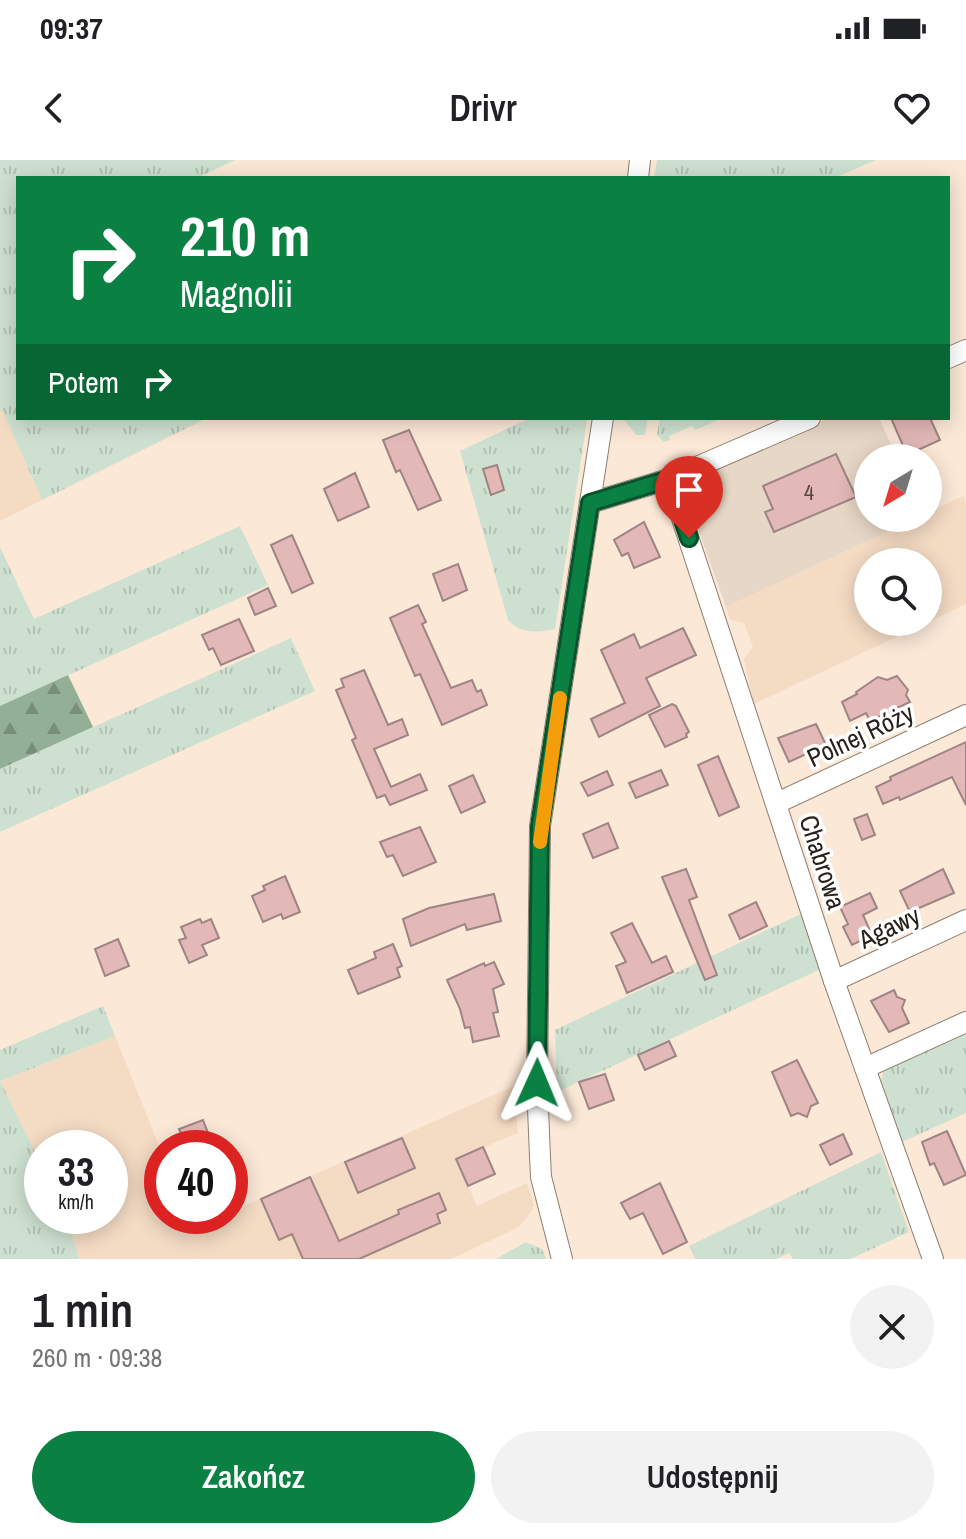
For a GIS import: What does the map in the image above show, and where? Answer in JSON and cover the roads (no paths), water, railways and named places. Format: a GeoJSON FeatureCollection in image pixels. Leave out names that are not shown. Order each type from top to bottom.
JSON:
{"type":"FeatureCollection","features":[{"type":"Feature","properties":{"kind":"street"},"geometry":{"type":"LineString","coordinates":[[562,1259],[541,1177],[537,1083],[540,826],[603,420]]}},
{"type":"Feature","properties":{"kind":"street"},"geometry":{"type":"LineString","coordinates":[[590,503],[669,479],[805,420]]}},
{"type":"Feature","properties":{"kind":"street","name":"Chabrowa"},"geometry":{"type":"LineString","coordinates":[[669,479],[834,981],[933,1259]]}},
{"type":"Feature","properties":{"kind":"street","name":"Polnej Róży"},"geometry":{"type":"LineString","coordinates":[[777,803],[966,715]]}},
{"type":"Feature","properties":{"kind":"street","name":"Agawy"},"geometry":{"type":"LineString","coordinates":[[834,981],[966,920]]}},
{"type":"Feature","properties":{"kind":"street"},"geometry":{"type":"LineString","coordinates":[[865,1068],[966,1022]]}}]}
